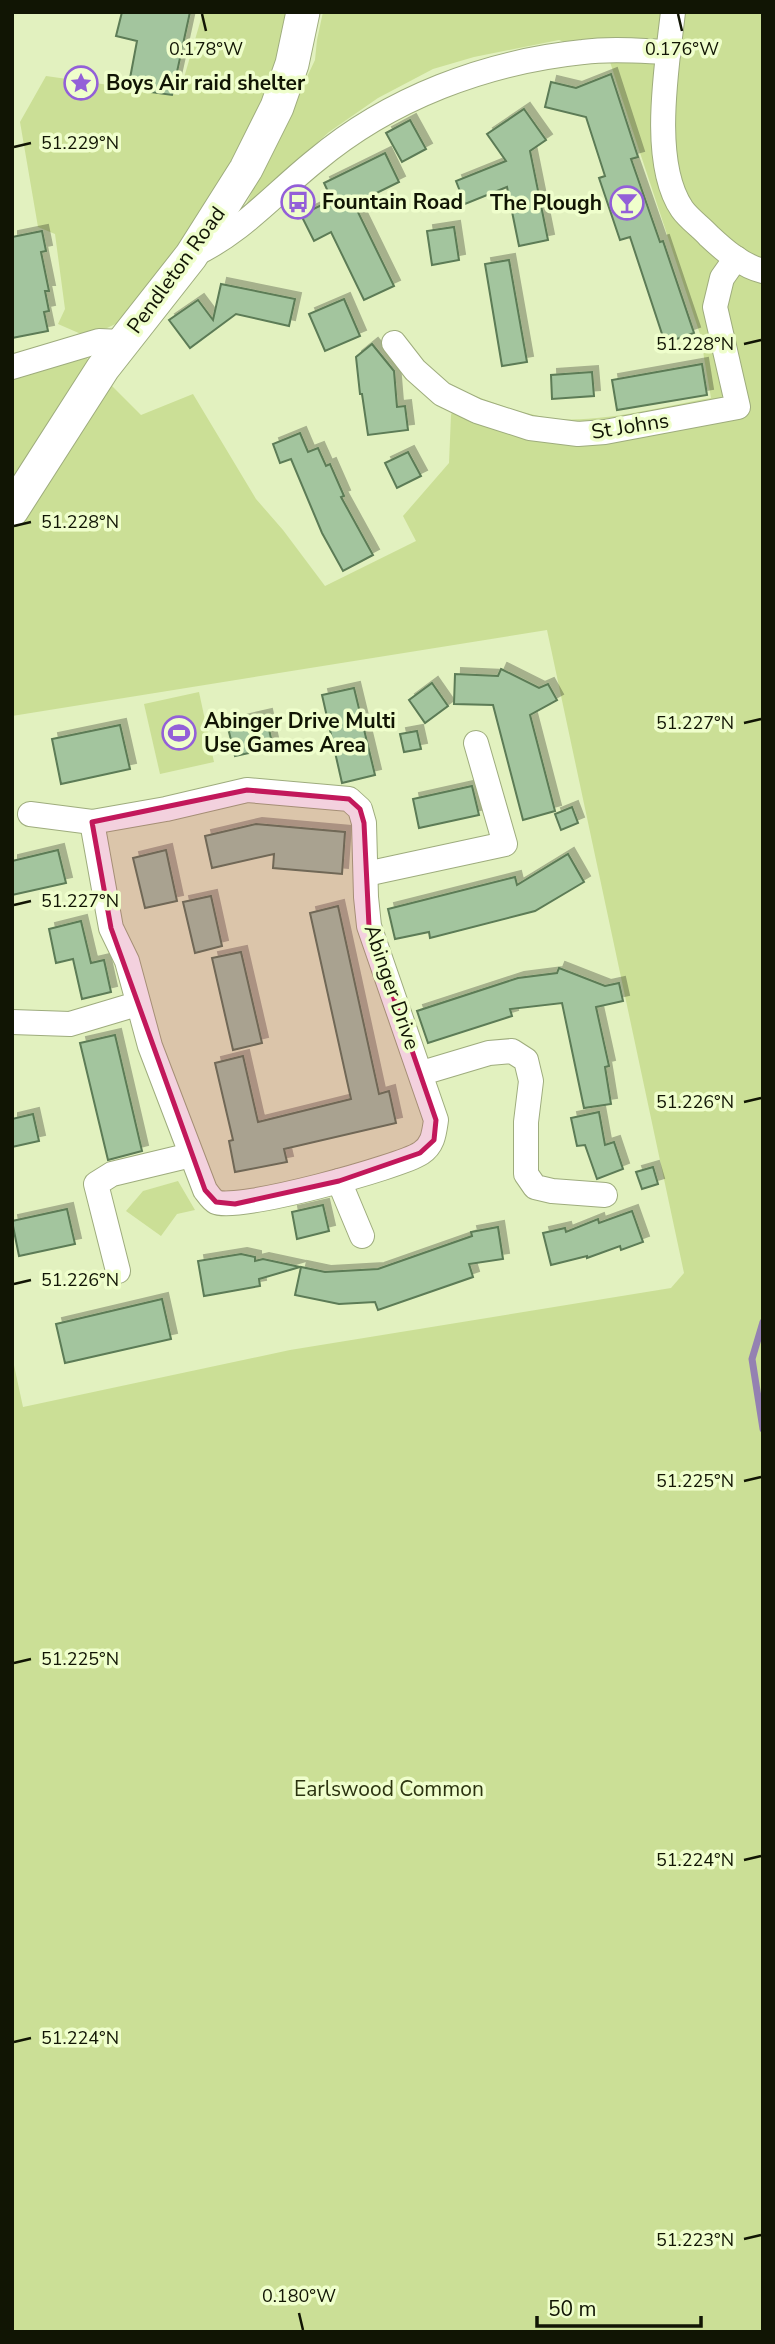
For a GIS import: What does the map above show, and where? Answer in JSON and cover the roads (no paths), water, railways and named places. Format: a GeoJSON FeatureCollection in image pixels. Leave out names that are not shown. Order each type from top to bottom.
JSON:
{"type":"FeatureCollection","features":[{"type":"Feature","properties":{"kind":"street","name":"Pendleton Road"},"geometry":{"type":"LineString","coordinates":[[12,510],[103,368],[191,256],[246,169],[277,107],[292,64],[303,12]]}},
{"type":"Feature","properties":{"kind":"street"},"geometry":{"type":"LineString","coordinates":[[673,12],[664,122],[664,148],[671,181],[682,208],[718,244],[736,258],[763,271]]}},
{"type":"Feature","properties":{"kind":"street"},"geometry":{"type":"LineString","coordinates":[[191,256],[239,228],[315,160],[358,129],[387,111],[438,88],[507,66],[583,51],[669,52]]}},
{"type":"Feature","properties":{"kind":"street","name":"St Johns"},"geometry":{"type":"LineString","coordinates":[[394,343],[415,370],[442,394],[477,411],[530,428],[578,434],[605,432],[738,407],[715,307],[722,278],[736,258]]}},
{"type":"Feature","properties":{"kind":"street"},"geometry":{"type":"LineString","coordinates":[[12,367],[99,341],[122,342]]}},
{"type":"Feature","properties":{"kind":"street"},"geometry":{"type":"LineString","coordinates":[[366,874],[505,844],[476,743]]}},
{"type":"Feature","properties":{"kind":"street","name":"Abinger Drive"},"geometry":{"type":"LineString","coordinates":[[247,790],[349,799],[360,808],[364,823],[369,926],[422,1073],[436,1121],[434,1140],[420,1153],[339,1181],[235,1204],[216,1202],[205,1190],[191,1155],[150,1046],[127,961],[111,928],[92,822],[166,809],[247,790]]}},
{"type":"Feature","properties":{"kind":"street"},"geometry":{"type":"LineString","coordinates":[[30,814],[92,822]]}},
{"type":"Feature","properties":{"kind":"street"},"geometry":{"type":"LineString","coordinates":[[12,1022],[70,1024],[137,1004]]}},
{"type":"Feature","properties":{"kind":"street"},"geometry":{"type":"LineString","coordinates":[[422,1073],[489,1053],[512,1051],[526,1060],[531,1081],[526,1122],[526,1174],[535,1187],[606,1195]]}},
{"type":"Feature","properties":{"kind":"street"},"geometry":{"type":"LineString","coordinates":[[118,1271],[96,1184],[112,1174],[191,1155]]}},
{"type":"Feature","properties":{"kind":"street"},"geometry":{"type":"LineString","coordinates":[[339,1181],[362,1236]]}},
{"type":"Feature","properties":{"kind":"waterway"},"geometry":{"type":"LineString","coordinates":[[763,1322],[752,1359],[763,1429]]}},
{"type":"Feature","properties":{"kind":"place","name":"Boys Air raid shelter"},"geometry":{"type":"Point","coordinates":[81,83]}},
{"type":"Feature","properties":{"kind":"place","name":"Fountain Road"},"geometry":{"type":"Point","coordinates":[298,202]}},
{"type":"Feature","properties":{"kind":"place","name":"The Plough"},"geometry":{"type":"Point","coordinates":[627,203]}},
{"type":"Feature","properties":{"kind":"place","name":"Abinger Drive Multi Use Games Area"},"geometry":{"type":"Point","coordinates":[179,733]}},
{"type":"Feature","properties":{"kind":"park label","name":"Earlswood Common"},"geometry":{"type":"Point","coordinates":[389,1789]}}]}
